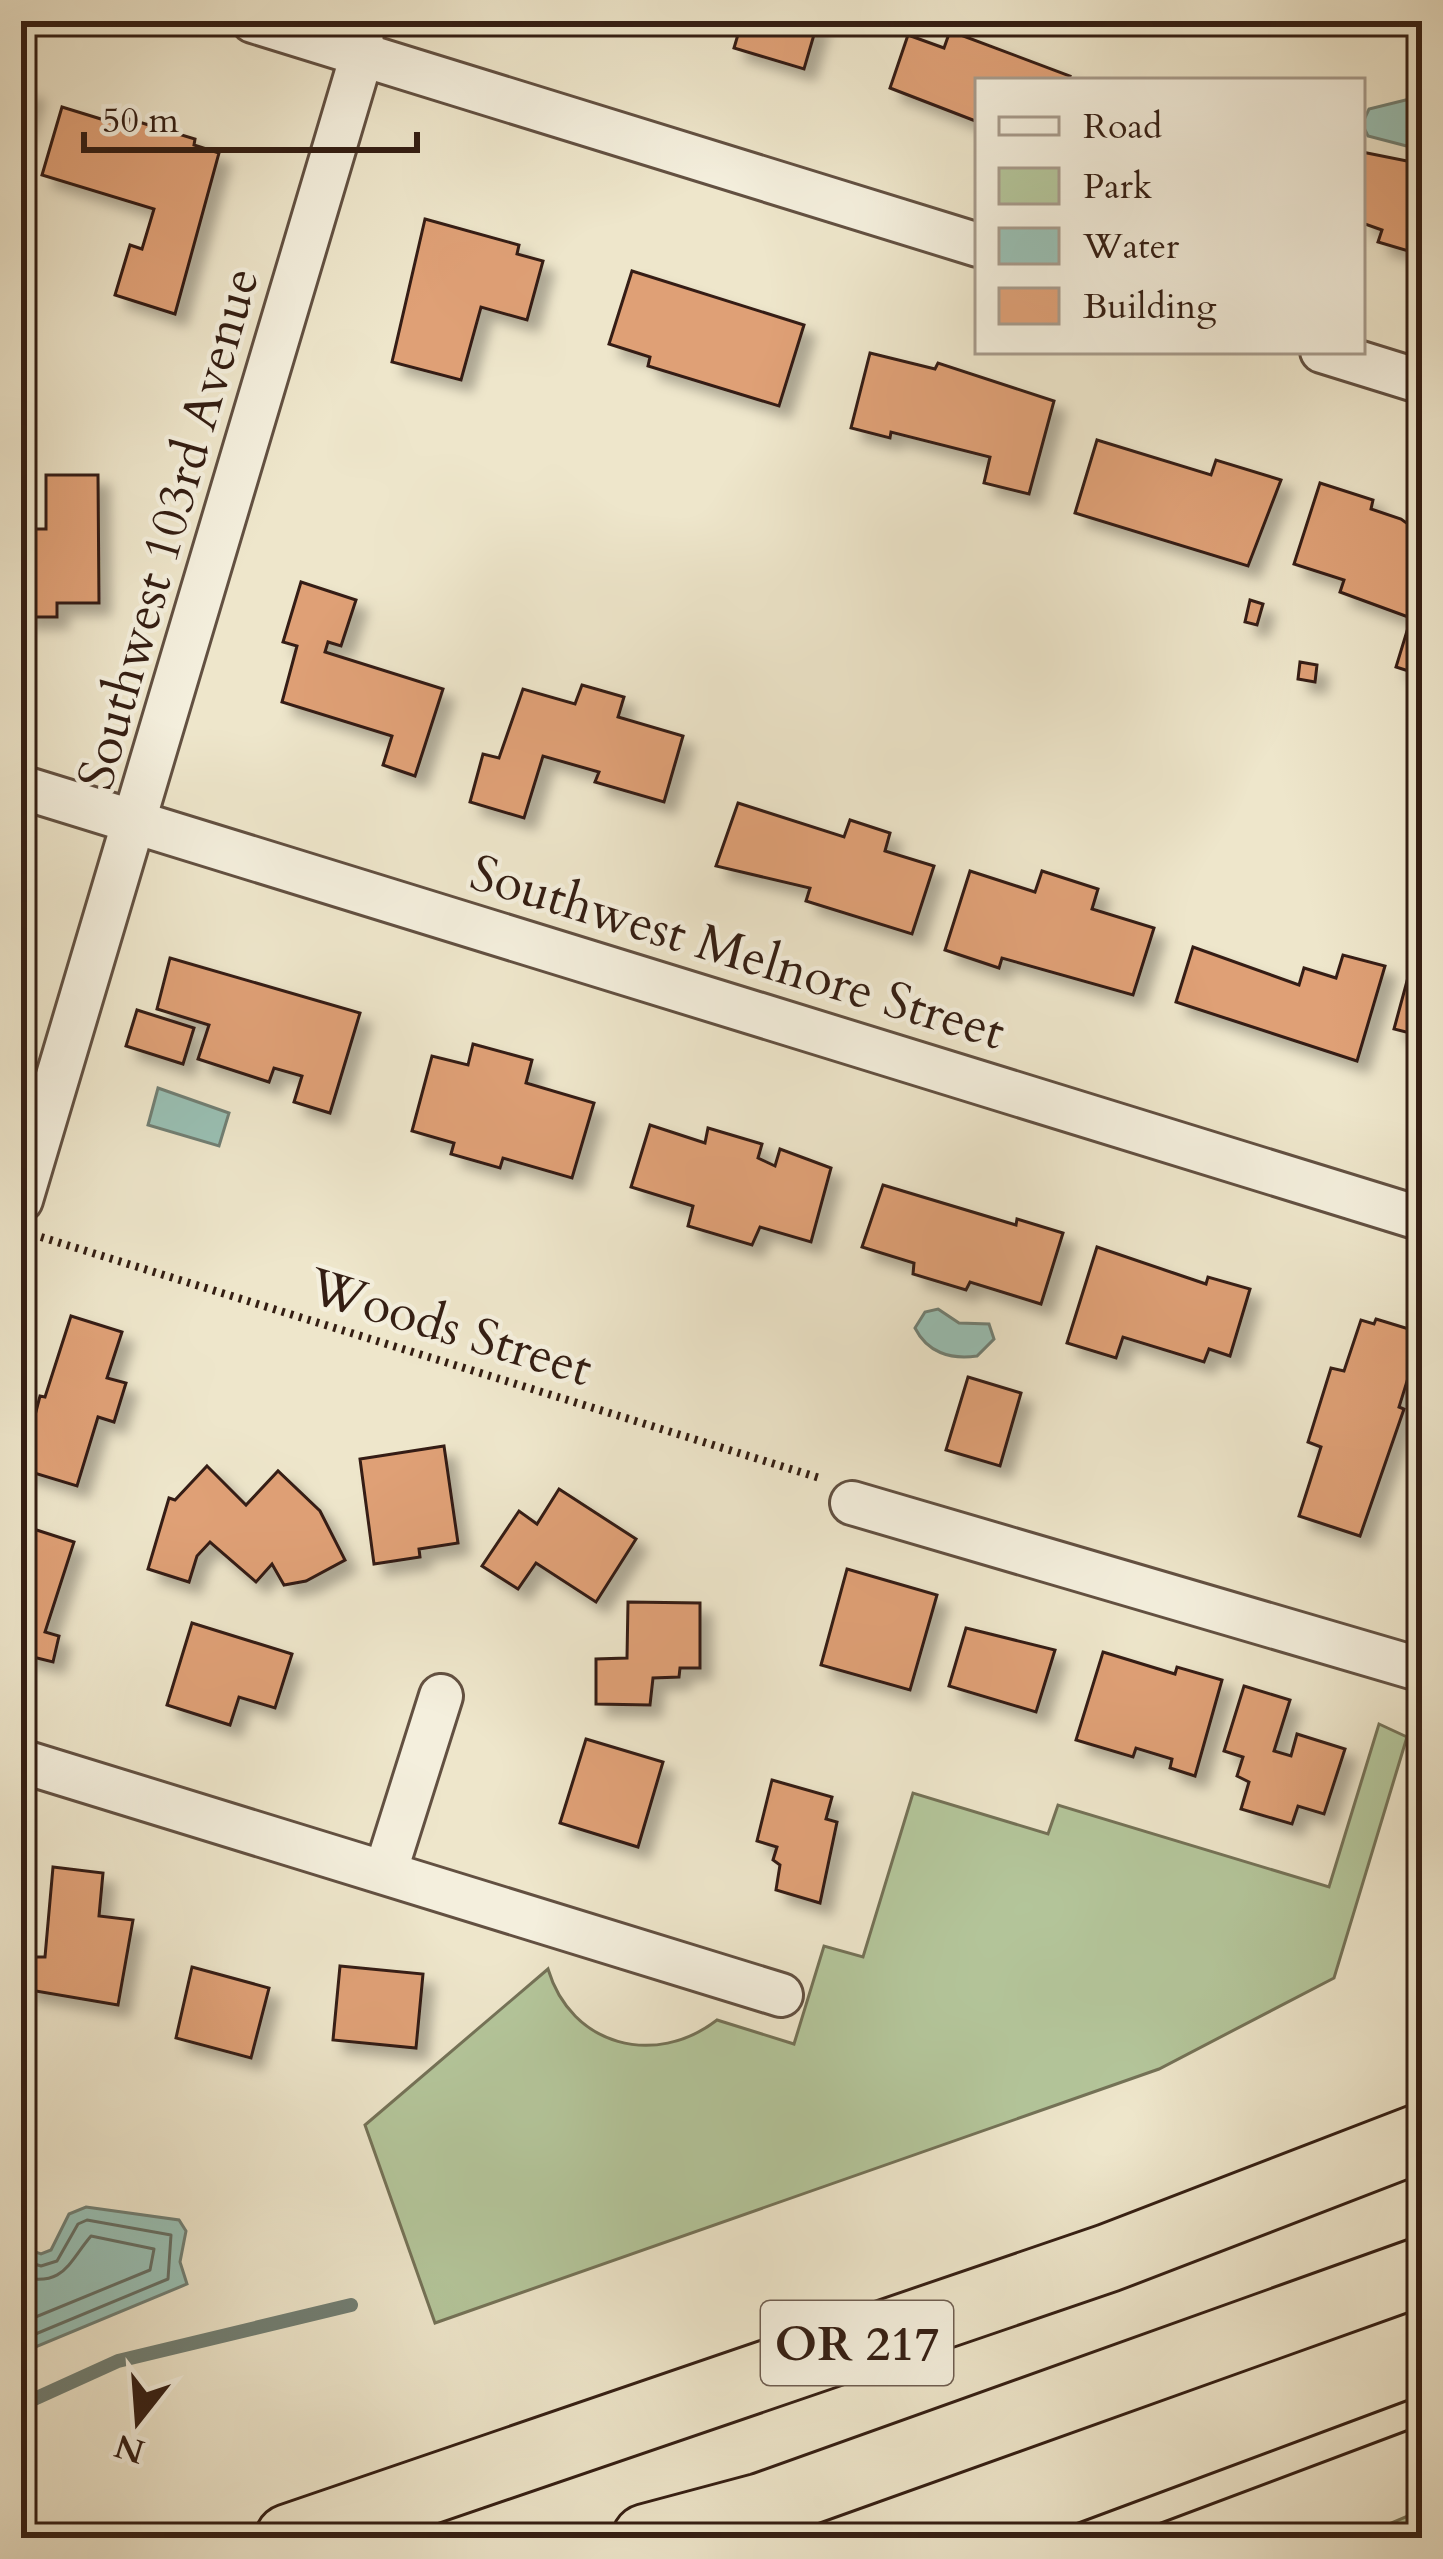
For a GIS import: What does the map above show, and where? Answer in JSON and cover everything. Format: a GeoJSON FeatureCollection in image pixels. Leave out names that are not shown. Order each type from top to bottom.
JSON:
{"type":"FeatureCollection","features":[{"type":"Feature","properties":{"kind":"highway","name":"OR 217"},"geometry":{"type":"LineString","coordinates":[[289,2538],[1108,2258],[1422,2138]]}},
{"type":"Feature","properties":{"kind":"highway","name":"OR 217"},"geometry":{"type":"LineString","coordinates":[[646,2538],[741,2523],[1422,2271]]}},
{"type":"Feature","properties":{"kind":"street"},"geometry":{"type":"LineString","coordinates":[[253,21],[362,38],[975,244]]}},
{"type":"Feature","properties":{"kind":"street","name":"Southwest 103rd Avenue"},"geometry":{"type":"LineString","coordinates":[[21,1200],[136,822],[362,38]]}},
{"type":"Feature","properties":{"kind":"street"},"geometry":{"type":"LineString","coordinates":[[1332,354],[1422,382]]}},
{"type":"Feature","properties":{"kind":"street","name":"Southwest Melnore Street"},"geometry":{"type":"LineString","coordinates":[[21,787],[1422,1220]]}},
{"type":"Feature","properties":{"kind":"street"},"geometry":{"type":"LineString","coordinates":[[852,1503],[1422,1670]]}},
{"type":"Feature","properties":{"kind":"street"},"geometry":{"type":"LineString","coordinates":[[386,1870],[441,1696]]}},
{"type":"Feature","properties":{"kind":"street"},"geometry":{"type":"LineString","coordinates":[[21,1761],[781,1995]]}},
{"type":"Feature","properties":{"kind":"path","name":"Woods Street"},"geometry":{"type":"LineString","coordinates":[[21,1231],[822,1478],[852,1503]]}},
{"type":"Feature","properties":{"kind":"green space"},"geometry":{"type":"Polygon","coordinates":[[[1379,1724],[1407,1737],[1334,1978],[1159,2069],[435,2323],[365,2125],[548,1969],[575,2016],[595,2032],[618,2041],[668,2043],[717,2020],[794,2044],[824,1946],[863,1957],[913,1793],[1048,1834],[1058,1805],[1329,1887],[1379,1724]]]}},
{"type":"Feature","properties":{"kind":"green space"},"geometry":{"type":"Polygon","coordinates":[[[1422,2510],[1422,2538],[1356,2538],[1422,2510]]]}},
{"type":"Feature","properties":{"kind":"water"},"geometry":{"type":"Polygon","coordinates":[[[1422,96],[1422,150],[1368,136],[1365,118],[1369,109],[1422,96]]]}},
{"type":"Feature","properties":{"kind":"water"},"geometry":{"type":"Polygon","coordinates":[[[158,1088],[229,1113],[219,1146],[148,1125],[158,1088]]]}},
{"type":"Feature","properties":{"kind":"water"},"geometry":{"type":"Polygon","coordinates":[[[938,1309],[959,1323],[989,1324],[994,1339],[977,1356],[958,1357],[933,1348],[915,1328],[925,1312],[938,1309]]]}},
{"type":"Feature","properties":{"kind":"water"},"geometry":{"type":"Polygon","coordinates":[[[86,2207],[179,2220],[186,2231],[180,2262],[187,2284],[21,2353],[21,2247],[41,2254],[51,2250],[69,2214],[86,2207]]]}},
{"type":"Feature","properties":{"kind":"building"},"geometry":{"type":"Polygon","coordinates":[[[742,21],[818,21],[804,69],[734,48],[742,21]]]}},
{"type":"Feature","properties":{"kind":"building"},"geometry":{"type":"Polygon","coordinates":[[[950,31],[1070,76],[975,78],[975,121],[890,88],[908,35],[944,48],[950,31]]]}},
{"type":"Feature","properties":{"kind":"building"},"geometry":{"type":"Polygon","coordinates":[[[21,87],[33,90],[21,131],[21,87]]]}},
{"type":"Feature","properties":{"kind":"building"},"geometry":{"type":"Polygon","coordinates":[[[62,107],[127,127],[129,119],[195,139],[194,145],[219,153],[175,314],[115,295],[130,245],[142,249],[154,209],[42,175],[62,107]]]}},
{"type":"Feature","properties":{"kind":"building"},"geometry":{"type":"Polygon","coordinates":[[[1365,153],[1422,164],[1422,255],[1378,242],[1382,230],[1365,224],[1365,153]]]}},
{"type":"Feature","properties":{"kind":"building"},"geometry":{"type":"Polygon","coordinates":[[[425,219],[519,245],[517,254],[543,261],[527,320],[481,307],[461,380],[392,362],[425,219]]]}},
{"type":"Feature","properties":{"kind":"building"},"geometry":{"type":"Polygon","coordinates":[[[632,271],[804,325],[779,406],[648,366],[650,357],[609,344],[632,271]]]}},
{"type":"Feature","properties":{"kind":"building"},"geometry":{"type":"Polygon","coordinates":[[[870,353],[935,369],[938,363],[1054,401],[1029,494],[984,483],[990,457],[891,432],[890,438],[851,428],[870,353]]]}},
{"type":"Feature","properties":{"kind":"building"},"geometry":{"type":"Polygon","coordinates":[[[1097,440],[1211,475],[1216,460],[1281,480],[1248,566],[1075,513],[1097,440]]]}},
{"type":"Feature","properties":{"kind":"building"},"geometry":{"type":"Polygon","coordinates":[[[46,475],[98,475],[99,603],[57,603],[57,617],[21,617],[21,529],[46,529],[46,475]]]}},
{"type":"Feature","properties":{"kind":"building"},"geometry":{"type":"Polygon","coordinates":[[[1320,483],[1373,500],[1371,509],[1401,519],[1422,534],[1422,683],[1421,675],[1396,667],[1411,618],[1340,592],[1344,580],[1294,564],[1320,483]]]}},
{"type":"Feature","properties":{"kind":"building"},"geometry":{"type":"Polygon","coordinates":[[[301,582],[356,600],[341,646],[328,642],[325,652],[443,689],[415,776],[383,765],[392,736],[282,702],[297,646],[283,642],[301,582]]]}},
{"type":"Feature","properties":{"kind":"building"},"geometry":{"type":"Polygon","coordinates":[[[1250,600],[1263,604],[1257,625],[1245,622],[1250,600]]]}},
{"type":"Feature","properties":{"kind":"building"},"geometry":{"type":"Polygon","coordinates":[[[1300,662],[1317,665],[1315,682],[1298,679],[1300,662]]]}},
{"type":"Feature","properties":{"kind":"building"},"geometry":{"type":"Polygon","coordinates":[[[582,685],[624,697],[618,717],[683,736],[664,802],[595,782],[599,772],[543,756],[524,818],[470,802],[483,754],[499,758],[523,689],[575,704],[582,685]]]}},
{"type":"Feature","properties":{"kind":"building"},"geometry":{"type":"Polygon","coordinates":[[[738,803],[844,837],[850,820],[890,833],[885,851],[934,866],[912,934],[806,901],[810,888],[716,866],[738,803]]]}},
{"type":"Feature","properties":{"kind":"building"},"geometry":{"type":"Polygon","coordinates":[[[970,871],[1035,892],[1042,871],[1098,889],[1092,909],[1154,928],[1133,995],[1002,958],[999,968],[945,950],[970,871]]]}},
{"type":"Feature","properties":{"kind":"building"},"geometry":{"type":"Polygon","coordinates":[[[1193,947],[1299,985],[1304,968],[1336,978],[1343,955],[1385,966],[1357,1061],[1176,1002],[1193,947]]]}},
{"type":"Feature","properties":{"kind":"building"},"geometry":{"type":"Polygon","coordinates":[[[170,958],[360,1013],[330,1113],[294,1102],[302,1076],[274,1068],[269,1082],[198,1059],[209,1025],[157,1009],[170,958]]]}},
{"type":"Feature","properties":{"kind":"building"},"geometry":{"type":"Polygon","coordinates":[[[1413,959],[1422,962],[1422,1036],[1394,1029],[1413,959]]]}},
{"type":"Feature","properties":{"kind":"building"},"geometry":{"type":"Polygon","coordinates":[[[137,1010],[194,1028],[183,1064],[126,1046],[137,1010]]]}},
{"type":"Feature","properties":{"kind":"building"},"geometry":{"type":"Polygon","coordinates":[[[473,1044],[532,1060],[526,1083],[594,1103],[572,1178],[503,1158],[500,1168],[451,1154],[454,1143],[412,1131],[432,1056],[468,1065],[473,1044]]]}},
{"type":"Feature","properties":{"kind":"building"},"geometry":{"type":"Polygon","coordinates":[[[650,1125],[705,1143],[708,1128],[762,1144],[758,1158],[775,1166],[780,1149],[831,1168],[811,1242],[760,1227],[752,1245],[688,1226],[693,1206],[631,1187],[650,1125]]]}},
{"type":"Feature","properties":{"kind":"building"},"geometry":{"type":"Polygon","coordinates":[[[883,1185],[1016,1225],[1017,1219],[1063,1233],[1041,1304],[970,1282],[966,1290],[913,1274],[914,1263],[862,1247],[883,1185]]]}},
{"type":"Feature","properties":{"kind":"building"},"geometry":{"type":"Polygon","coordinates":[[[1097,1247],[1206,1284],[1208,1277],[1250,1289],[1230,1356],[1209,1349],[1204,1362],[1123,1337],[1116,1358],[1067,1343],[1097,1247]]]}},
{"type":"Feature","properties":{"kind":"building"},"geometry":{"type":"Polygon","coordinates":[[[71,1316],[122,1332],[107,1378],[126,1383],[114,1422],[98,1417],[77,1486],[21,1469],[40,1396],[45,1397],[71,1316]]]}},
{"type":"Feature","properties":{"kind":"building"},"geometry":{"type":"Polygon","coordinates":[[[1376,1319],[1422,1333],[1399,1407],[1404,1409],[1360,1536],[1299,1516],[1321,1447],[1308,1442],[1331,1368],[1344,1371],[1361,1320],[1374,1324],[1376,1319]]]}},
{"type":"Feature","properties":{"kind":"building"},"geometry":{"type":"Polygon","coordinates":[[[968,1377],[1021,1393],[1000,1466],[946,1450],[968,1377]]]}},
{"type":"Feature","properties":{"kind":"building"},"geometry":{"type":"Polygon","coordinates":[[[444,1446],[458,1543],[419,1549],[420,1557],[374,1564],[360,1459],[444,1446]]]}},
{"type":"Feature","properties":{"kind":"building"},"geometry":{"type":"Polygon","coordinates":[[[207,1466],[246,1505],[278,1471],[320,1511],[345,1560],[306,1581],[284,1585],[272,1564],[256,1582],[210,1542],[197,1556],[189,1582],[148,1569],[169,1498],[175,1500],[207,1466]]]}},
{"type":"Feature","properties":{"kind":"building"},"geometry":{"type":"Polygon","coordinates":[[[559,1489],[636,1539],[596,1602],[536,1563],[518,1589],[482,1566],[519,1511],[537,1524],[559,1489]]]}},
{"type":"Feature","properties":{"kind":"building"},"geometry":{"type":"Polygon","coordinates":[[[21,1525],[74,1542],[45,1632],[59,1636],[53,1662],[21,1654],[21,1525]]]}},
{"type":"Feature","properties":{"kind":"building"},"geometry":{"type":"Polygon","coordinates":[[[847,1569],[937,1595],[910,1690],[821,1665],[847,1569]]]}},
{"type":"Feature","properties":{"kind":"building"},"geometry":{"type":"Polygon","coordinates":[[[628,1602],[700,1603],[700,1668],[680,1668],[679,1677],[653,1678],[650,1705],[596,1704],[596,1659],[627,1658],[628,1602]]]}},
{"type":"Feature","properties":{"kind":"building"},"geometry":{"type":"Polygon","coordinates":[[[192,1623],[292,1654],[275,1708],[239,1697],[230,1725],[167,1705],[192,1623]]]}},
{"type":"Feature","properties":{"kind":"building"},"geometry":{"type":"Polygon","coordinates":[[[966,1628],[1055,1650],[1036,1712],[949,1686],[966,1628]]]}},
{"type":"Feature","properties":{"kind":"building"},"geometry":{"type":"Polygon","coordinates":[[[1103,1652],[1175,1674],[1177,1667],[1222,1680],[1195,1776],[1170,1768],[1172,1759],[1136,1748],[1133,1757],[1076,1740],[1103,1652]]]}},
{"type":"Feature","properties":{"kind":"building"},"geometry":{"type":"Polygon","coordinates":[[[1244,1686],[1290,1700],[1274,1751],[1291,1756],[1297,1734],[1345,1749],[1324,1814],[1298,1806],[1292,1824],[1241,1809],[1249,1782],[1237,1776],[1243,1757],[1224,1751],[1244,1686]]]}},
{"type":"Feature","properties":{"kind":"building"},"geometry":{"type":"Polygon","coordinates":[[[586,1739],[663,1762],[638,1847],[560,1823],[586,1739]]]}},
{"type":"Feature","properties":{"kind":"building"},"geometry":{"type":"Polygon","coordinates":[[[772,1780],[832,1797],[826,1819],[837,1822],[820,1903],[776,1890],[780,1865],[773,1860],[777,1847],[757,1841],[772,1780]]]}},
{"type":"Feature","properties":{"kind":"building"},"geometry":{"type":"Polygon","coordinates":[[[1422,1785],[1422,1832],[1408,1789],[1422,1785]]]}},
{"type":"Feature","properties":{"kind":"building"},"geometry":{"type":"Polygon","coordinates":[[[53,1867],[103,1873],[99,1916],[133,1920],[118,2005],[24,1989],[25,1957],[45,1957],[53,1867]]]}},
{"type":"Feature","properties":{"kind":"building"},"geometry":{"type":"Polygon","coordinates":[[[340,1966],[423,1974],[416,2048],[333,2040],[340,1966]]]}},
{"type":"Feature","properties":{"kind":"building"},"geometry":{"type":"Polygon","coordinates":[[[192,1967],[269,1988],[251,2058],[176,2038],[192,1967]]]}},
{"type":"Feature","properties":{"kind":"waterway"},"geometry":{"type":"LineString","coordinates":[[21,2405],[118,2361],[351,2305]]}},
{"type":"Feature","properties":{"kind":"tram line"},"geometry":{"type":"LineString","coordinates":[[1038,2538],[1422,2395]]}},
{"type":"Feature","properties":{"kind":"tram line"},"geometry":{"type":"LineString","coordinates":[[1121,2538],[1422,2425]]}}]}
